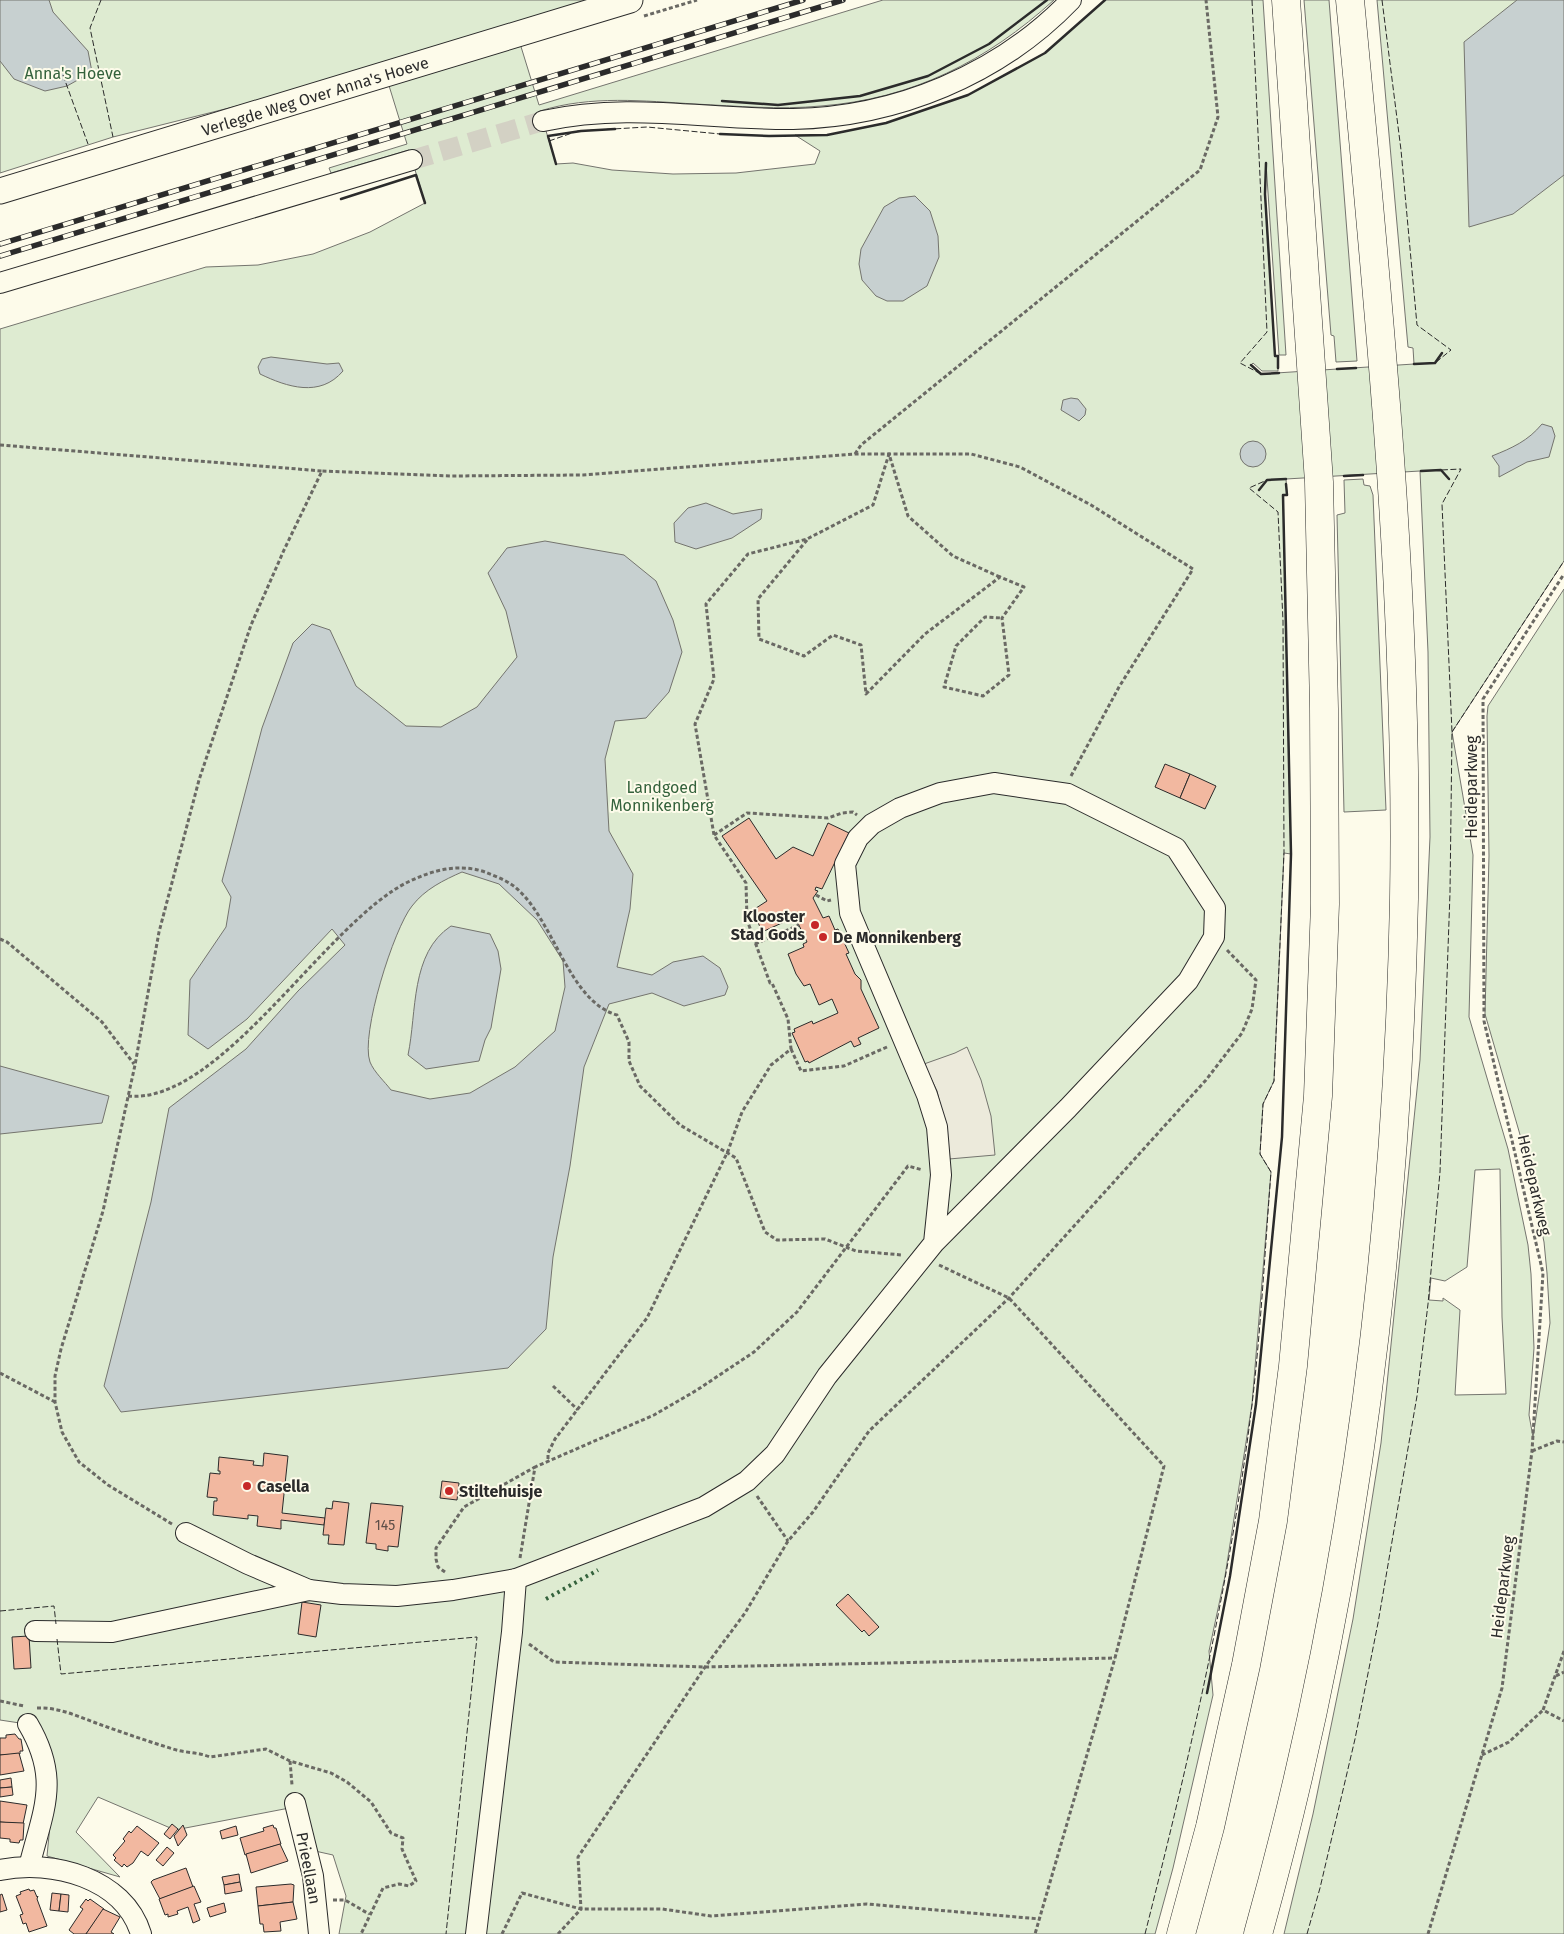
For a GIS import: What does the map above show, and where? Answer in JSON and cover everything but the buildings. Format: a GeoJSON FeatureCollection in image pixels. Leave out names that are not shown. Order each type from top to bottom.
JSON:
{"type":"FeatureCollection","features":[{"type":"Feature","properties":{"kind":"highway"},"geometry":{"type":"LineString","coordinates":[[1181,1934],[1210,1827],[1246,1665],[1273,1521],[1293,1366],[1318,1096],[1325,904],[1324,708],[1319,482],[1286,0]]}},
{"type":"Feature","properties":{"kind":"highway"},"geometry":{"type":"LineString","coordinates":[[1260,1928],[1306,1741],[1346,1536],[1372,1366],[1398,1090],[1404,895],[1402,710],[1392,477],[1350,0]]}},
{"type":"Feature","properties":{"kind":"main road","name":"Verlegde Weg Over Anna's Hoeve"},"geometry":{"type":"LineString","coordinates":[[0,191],[630,0]]}},
{"type":"Feature","properties":{"kind":"street"},"geometry":{"type":"LineString","coordinates":[[543,121],[580,114],[627,111],[792,119],[846,114],[899,103],[951,84],[991,63],[1028,39],[1071,0]]}},
{"type":"Feature","properties":{"kind":"street"},"geometry":{"type":"LineString","coordinates":[[0,283],[412,160]]}},
{"type":"Feature","properties":{"kind":"street"},"geometry":{"type":"LineString","coordinates":[[186,1533],[248,1564],[309,1590],[342,1594],[397,1596],[454,1590],[516,1579],[704,1507],[747,1481],[775,1454],[828,1376],[928,1250],[1068,1108],[1188,981],[1214,937],[1215,908],[1176,848],[1068,794],[994,783],[940,793],[900,808],[872,824],[858,838],[845,864],[850,913],[927,1095],[937,1127],[940,1175],[928,1250]]}},
{"type":"Feature","properties":{"kind":"street"},"geometry":{"type":"LineString","coordinates":[[476,1934],[512,1632],[516,1579]]}},
{"type":"Feature","properties":{"kind":"street"},"geometry":{"type":"LineString","coordinates":[[35,1631],[112,1632],[309,1590]]}},
{"type":"Feature","properties":{"kind":"street"},"geometry":{"type":"LineString","coordinates":[[28,1724],[45,1762],[48,1791],[29,1867]]}},
{"type":"Feature","properties":{"kind":"street","name":"Prieellaan"},"geometry":{"type":"LineString","coordinates":[[295,1803],[313,1876],[319,1934]]}},
{"type":"Feature","properties":{"kind":"street"},"geometry":{"type":"LineString","coordinates":[[0,1870],[29,1867],[78,1875],[107,1889],[133,1913],[142,1934]]}},
{"type":"Feature","properties":{"kind":"path"},"geometry":{"type":"LineString","coordinates":[[855,454],[861,445],[1200,170],[1218,117],[1206,0]]}},
{"type":"Feature","properties":{"kind":"path"},"geometry":{"type":"LineString","coordinates":[[0,445],[322,471],[452,476],[583,475],[855,454],[971,454],[1020,467],[1090,505],[1193,569],[1119,686],[1072,773],[1068,794]]}},
{"type":"Feature","properties":{"kind":"path"},"geometry":{"type":"LineString","coordinates":[[889,454],[873,505],[807,539],[748,554],[706,604],[714,679],[695,724],[714,835],[746,883],[747,920],[770,983],[772,983],[788,1019],[791,1049],[801,1071],[844,1066],[902,1039]]}},
{"type":"Feature","properties":{"kind":"path"},"geometry":{"type":"LineString","coordinates":[[889,454],[908,516],[953,556],[1024,587],[1002,618],[1009,674],[983,696],[944,687],[956,646],[985,617],[1002,618]]}},
{"type":"Feature","properties":{"kind":"path"},"geometry":{"type":"LineString","coordinates":[[186,1533],[108,1485],[80,1462],[62,1432],[55,1402],[56,1376],[61,1348],[103,1211],[128,1096],[159,932],[199,780],[251,625],[322,471]]}},
{"type":"Feature","properties":{"kind":"path"},"geometry":{"type":"LineString","coordinates":[[807,539],[758,599],[759,638],[804,656],[832,634],[861,645],[866,694],[925,634],[1000,577]]}},
{"type":"Feature","properties":{"kind":"path","name":"Heideparkweg"},"geometry":{"type":"LineString","coordinates":[[1428,1934],[1502,1688],[1532,1451],[1543,1273],[1484,1021],[1483,699],[1564,574]]}},
{"type":"Feature","properties":{"kind":"path"},"geometry":{"type":"LineString","coordinates":[[714,835],[747,813],[828,818],[853,812],[872,824]]}},
{"type":"Feature","properties":{"kind":"path"},"geometry":{"type":"LineString","coordinates":[[128,1096],[143,1097],[175,1086],[210,1063],[280,1001],[338,936],[406,883],[430,872],[454,867],[476,869],[498,876],[516,888],[530,904],[576,978],[593,1001],[606,1012],[617,1015],[629,1042],[629,1061],[640,1086],[680,1125],[728,1151],[736,1158],[765,1232],[777,1240],[825,1239],[844,1248],[856,1251],[928,1250],[1009,1298],[1164,1466],[1115,1658],[1035,1934]]}},
{"type":"Feature","properties":{"kind":"path"},"geometry":{"type":"LineString","coordinates":[[755,944],[799,925]]}},
{"type":"Feature","properties":{"kind":"path"},"geometry":{"type":"LineString","coordinates":[[558,1934],[582,1909],[578,1856],[705,1667],[745,1612],[788,1541],[813,1512],[869,1431],[1009,1298],[1206,1080],[1242,1033],[1252,1009],[1256,980],[1214,937]]}},
{"type":"Feature","properties":{"kind":"path"},"geometry":{"type":"LineString","coordinates":[[0,939],[8,942],[102,1022],[134,1065]]}},
{"type":"Feature","properties":{"kind":"path"},"geometry":{"type":"LineString","coordinates":[[548,1460],[551,1446],[647,1318],[728,1151],[742,1112],[771,1065],[791,1049]]}},
{"type":"Feature","properties":{"kind":"path"},"geometry":{"type":"LineString","coordinates":[[454,1590],[455,1579],[438,1567],[436,1548],[464,1507],[548,1460],[654,1415],[697,1390],[754,1352],[797,1312],[908,1166],[940,1175]]}},
{"type":"Feature","properties":{"kind":"path"},"geometry":{"type":"LineString","coordinates":[[0,1373],[55,1402]]}},
{"type":"Feature","properties":{"kind":"path"},"geometry":{"type":"LineString","coordinates":[[553,1386],[578,1410]]}},
{"type":"Feature","properties":{"kind":"path"},"geometry":{"type":"LineString","coordinates":[[1532,1451],[1558,1441],[1564,1442]]}},
{"type":"Feature","properties":{"kind":"path"},"geometry":{"type":"LineString","coordinates":[[516,1579],[535,1467]]}},
{"type":"Feature","properties":{"kind":"path"},"geometry":{"type":"LineString","coordinates":[[747,1481],[788,1541]]}},
{"type":"Feature","properties":{"kind":"path"},"geometry":{"type":"LineString","coordinates":[[512,1632],[554,1662],[705,1667],[1115,1658]]}},
{"type":"Feature","properties":{"kind":"path"},"geometry":{"type":"LineString","coordinates":[[1482,1755],[1508,1742],[1543,1710],[1564,1651]]}},
{"type":"Feature","properties":{"kind":"path"},"geometry":{"type":"LineString","coordinates":[[1555,1676],[1564,1672]]}},
{"type":"Feature","properties":{"kind":"path"},"geometry":{"type":"LineString","coordinates":[[0,1701],[27,1708],[47,1708],[83,1716],[93,1722],[132,1736],[188,1753],[202,1754],[210,1757],[266,1749],[290,1761],[331,1773],[347,1782],[371,1802],[391,1833],[403,1838],[402,1848],[416,1881],[409,1886],[399,1884],[383,1888],[361,1934]]}},
{"type":"Feature","properties":{"kind":"path"},"geometry":{"type":"LineString","coordinates":[[1543,1710],[1564,1722]]}},
{"type":"Feature","properties":{"kind":"path"},"geometry":{"type":"LineString","coordinates":[[290,1761],[295,1803]]}},
{"type":"Feature","properties":{"kind":"path"},"geometry":{"type":"LineString","coordinates":[[502,1934],[522,1892],[582,1909],[662,1909],[711,1916],[866,1904],[1040,1920]]}},
{"type":"Feature","properties":{"kind":"path"},"geometry":{"type":"LineString","coordinates":[[345,1900],[369,1914]]}},
{"type":"Feature","properties":{"kind":"green space","name":"Landgoed Monnikenberg"},"geometry":{"type":"Polygon","coordinates":[[[0,0],[596,0],[514,24],[539,105],[883,0],[1054,0],[1002,41],[946,73],[886,95],[854,102],[790,108],[618,100],[579,103],[540,111],[556,164],[573,163],[612,170],[673,174],[736,173],[815,164],[820,151],[795,135],[827,135],[886,123],[968,95],[1045,53],[1105,0],[1263,0],[1286,355],[1279,355],[1266,163],[1265,194],[1275,356],[1278,356],[1278,371],[1262,371],[1253,363],[1251,365],[1261,374],[1414,364],[1413,348],[1408,347],[1377,0],[1564,0],[1564,561],[1452,732],[1473,855],[1469,1017],[1508,1149],[1528,1245],[1534,1348],[1529,1415],[1533,1437],[1550,1323],[1547,1273],[1544,1242],[1523,1145],[1485,1014],[1489,856],[1487,716],[1488,706],[1564,589],[1564,1934],[1284,1934],[1313,1814],[1353,1619],[1381,1443],[1420,1060],[1430,837],[1428,652],[1420,471],[1286,479],[1287,495],[1283,496],[1291,854],[1284,853],[1274,1081],[1263,1104],[1260,1154],[1271,1172],[1252,1404],[1225,1576],[1209,1651],[1213,1695],[1173,1868],[1155,1934],[339,1934],[346,1896],[333,1855],[315,1851],[305,1805],[175,1830],[98,1797],[76,1832],[120,1877],[47,1856],[51,1815],[33,1725],[0,1720],[0,329],[206,267],[258,265],[313,254],[370,232],[425,203],[409,150],[331,173],[329,168],[407,144],[382,63],[309,88],[113,137],[0,173],[0,0]],[[1500,1169],[1475,1170],[1467,1267],[1445,1281],[1431,1278],[1429,1300],[1443,1301],[1443,1298],[1460,1310],[1455,1395],[1506,1394],[1502,1317],[1500,1169]]]}},
{"type":"Feature","properties":{"kind":"green space"},"geometry":{"type":"Polygon","coordinates":[[[1304,0],[1329,0],[1357,361],[1336,362],[1334,336],[1331,335],[1304,0]]]}},
{"type":"Feature","properties":{"kind":"green space"},"geometry":{"type":"Polygon","coordinates":[[[1363,479],[1364,485],[1370,486],[1373,495],[1386,810],[1344,812],[1337,515],[1345,513],[1344,480],[1363,479]]]}},
{"type":"Feature","properties":{"kind":"shaded area"},"geometry":{"type":"Polygon","coordinates":[[[0,0],[49,0],[53,12],[88,51],[92,72],[67,86],[45,91],[14,79],[0,61],[0,0]]]}},
{"type":"Feature","properties":{"kind":"shaded area"},"geometry":{"type":"Polygon","coordinates":[[[1517,0],[1564,0],[1564,175],[1513,214],[1469,227],[1464,42],[1517,0]]]}},
{"type":"Feature","properties":{"kind":"shaded area"},"geometry":{"type":"Polygon","coordinates":[[[915,196],[930,211],[938,236],[939,257],[927,286],[903,301],[887,301],[876,296],[862,280],[859,264],[861,249],[884,207],[899,198],[915,196]]]}},
{"type":"Feature","properties":{"kind":"shaded area"},"geometry":{"type":"Polygon","coordinates":[[[271,357],[327,364],[339,363],[343,371],[324,385],[303,388],[292,386],[260,374],[258,367],[262,359],[271,357]]]}},
{"type":"Feature","properties":{"kind":"shaded area"},"geometry":{"type":"Polygon","coordinates":[[[1078,399],[1086,409],[1085,415],[1079,421],[1061,410],[1063,400],[1078,399]]]}},
{"type":"Feature","properties":{"kind":"shaded area"},"geometry":{"type":"Polygon","coordinates":[[[1542,424],[1552,427],[1555,436],[1549,457],[1527,462],[1499,477],[1499,466],[1492,456],[1519,443],[1542,424]]]}},
{"type":"Feature","properties":{"kind":"shaded area"},"geometry":{"type":"Polygon","coordinates":[[[1253,441],[1262,445],[1266,454],[1262,463],[1253,467],[1244,463],[1240,454],[1244,445],[1253,441]]]}},
{"type":"Feature","properties":{"kind":"shaded area"},"geometry":{"type":"Polygon","coordinates":[[[706,503],[733,514],[762,509],[761,519],[732,538],[696,549],[675,542],[674,523],[688,508],[706,503]]]}},
{"type":"Feature","properties":{"kind":"shaded area"},"geometry":{"type":"Polygon","coordinates":[[[545,541],[624,555],[656,581],[673,620],[682,652],[669,692],[646,718],[615,721],[605,759],[609,831],[633,874],[630,909],[617,967],[652,975],[673,962],[703,956],[720,968],[728,987],[725,995],[684,1006],[652,993],[609,1004],[584,1067],[570,1166],[553,1257],[546,1329],[508,1368],[121,1412],[104,1386],[151,1202],[169,1108],[246,1049],[298,991],[345,945],[332,929],[247,1019],[208,1049],[188,1035],[190,980],[226,927],[231,897],[222,881],[262,728],[293,643],[312,624],[330,630],[356,686],[406,726],[441,727],[477,707],[517,657],[506,611],[488,573],[507,548],[545,541]],[[462,872],[429,890],[417,900],[405,918],[396,936],[380,982],[368,1048],[372,1066],[391,1090],[430,1099],[470,1093],[515,1067],[555,1031],[565,987],[563,961],[537,920],[499,884],[462,872]]]}},
{"type":"Feature","properties":{"kind":"shaded area"},"geometry":{"type":"Polygon","coordinates":[[[451,926],[490,934],[498,951],[501,969],[491,1028],[485,1040],[479,1061],[426,1069],[408,1055],[418,984],[428,952],[438,938],[451,926]]]}},
{"type":"Feature","properties":{"kind":"shaded area"},"geometry":{"type":"Polygon","coordinates":[[[967,1047],[981,1080],[991,1116],[995,1155],[949,1159],[945,1125],[937,1091],[924,1064],[967,1047]]]}},
{"type":"Feature","properties":{"kind":"shaded area"},"geometry":{"type":"Polygon","coordinates":[[[0,1066],[109,1096],[102,1123],[0,1134],[0,1066]]]}},
{"type":"Feature","properties":{"kind":"tunnel"},"geometry":{"type":"LineString","coordinates":[[412,160],[543,121]]}},
{"type":"Feature","properties":{"kind":"railway"},"geometry":{"type":"LineString","coordinates":[[0,244],[803,0]]}},
{"type":"Feature","properties":{"kind":"railway"},"geometry":{"type":"LineString","coordinates":[[0,256],[843,0]]}},
{"type":"Feature","properties":{"kind":"hedge"},"geometry":{"type":"LineString","coordinates":[[546,1599],[598,1570]]}},
{"type":"Feature","properties":{"kind":"fence"},"geometry":{"type":"LineString","coordinates":[[101,0],[90,28],[113,137]]}},
{"type":"Feature","properties":{"kind":"fence"},"geometry":{"type":"LineString","coordinates":[[1252,0],[1267,332],[1240,363],[1261,374]]}},
{"type":"Feature","properties":{"kind":"fence"},"geometry":{"type":"LineString","coordinates":[[1382,0],[1401,150],[1417,325],[1451,350],[1435,363]]}},
{"type":"Feature","properties":{"kind":"fence"},"geometry":{"type":"LineString","coordinates":[[63,75],[88,144]]}},
{"type":"Feature","properties":{"kind":"fence"},"geometry":{"type":"LineString","coordinates":[[549,141],[578,131],[647,127],[720,134]]}},
{"type":"Feature","properties":{"kind":"fence"},"geometry":{"type":"LineString","coordinates":[[1307,1934],[1320,1888],[1355,1739],[1378,1623],[1417,1396],[1428,1304],[1440,1172],[1450,893],[1452,732],[1442,504],[1461,469],[1441,470]]}},
{"type":"Feature","properties":{"kind":"fence"},"geometry":{"type":"LineString","coordinates":[[1145,1934],[1177,1803],[1220,1605],[1243,1472],[1252,1405],[1260,1318],[1271,1172],[1260,1154],[1263,1104],[1274,1081],[1284,852],[1283,621],[1278,512],[1249,488],[1267,480]]}},
{"type":"Feature","properties":{"kind":"fence"},"geometry":{"type":"LineString","coordinates":[[1452,732],[1564,561]]}},
{"type":"Feature","properties":{"kind":"fence"},"geometry":{"type":"LineString","coordinates":[[0,1611],[54,1606],[56,1624]]}},
{"type":"Feature","properties":{"kind":"fence"},"geometry":{"type":"LineString","coordinates":[[57,1639],[61,1674],[477,1637],[446,1934]]}},
{"type":"Feature","properties":{"kind":"wall"},"geometry":{"type":"LineString","coordinates":[[722,101],[778,105],[860,96],[928,76],[989,44],[1047,0]]}},
{"type":"Feature","properties":{"kind":"wall"},"geometry":{"type":"LineString","coordinates":[[720,134],[769,136],[827,135],[886,123],[968,95],[1045,53],[1105,0]]}},
{"type":"Feature","properties":{"kind":"wall"},"geometry":{"type":"LineString","coordinates":[[556,164],[548,136],[581,131],[615,129]]}},
{"type":"Feature","properties":{"kind":"wall"},"geometry":{"type":"LineString","coordinates":[[1266,163],[1265,194],[1275,356],[1278,356],[1278,368]]}},
{"type":"Feature","properties":{"kind":"wall"},"geometry":{"type":"LineString","coordinates":[[341,199],[416,175],[425,203]]}},
{"type":"Feature","properties":{"kind":"wall"},"geometry":{"type":"LineString","coordinates":[[1414,364],[1435,363],[1442,353]]}},
{"type":"Feature","properties":{"kind":"wall"},"geometry":{"type":"LineString","coordinates":[[1251,365],[1261,374],[1279,373]]}},
{"type":"Feature","properties":{"kind":"wall"},"geometry":{"type":"LineString","coordinates":[[1337,369],[1356,368]]}},
{"type":"Feature","properties":{"kind":"wall"},"geometry":{"type":"LineString","coordinates":[[1421,471],[1441,470],[1449,479]]}},
{"type":"Feature","properties":{"kind":"wall"},"geometry":{"type":"LineString","coordinates":[[1344,476],[1363,475]]}},
{"type":"Feature","properties":{"kind":"wall"},"geometry":{"type":"LineString","coordinates":[[1259,490],[1267,480],[1286,479]]}},
{"type":"Feature","properties":{"kind":"wall"},"geometry":{"type":"LineString","coordinates":[[1207,1693],[1230,1576],[1256,1404],[1282,1137],[1291,854],[1283,495],[1287,495],[1286,484]]}},
{"type":"Feature","properties":{"kind":"place","name":"Klooster Stad Gods"},"geometry":{"type":"Point","coordinates":[815,925]}},
{"type":"Feature","properties":{"kind":"place","name":"De Monnikenberg"},"geometry":{"type":"Point","coordinates":[823,937]}},
{"type":"Feature","properties":{"kind":"place","name":"Casella"},"geometry":{"type":"Point","coordinates":[247,1486]}},
{"type":"Feature","properties":{"kind":"place","name":"Stiltehuisje"},"geometry":{"type":"Point","coordinates":[449,1491]}},
{"type":"Feature","properties":{"kind":"park label","name":"Anna's Hoeve"},"geometry":{"type":"Point","coordinates":[73,73]}}]}
